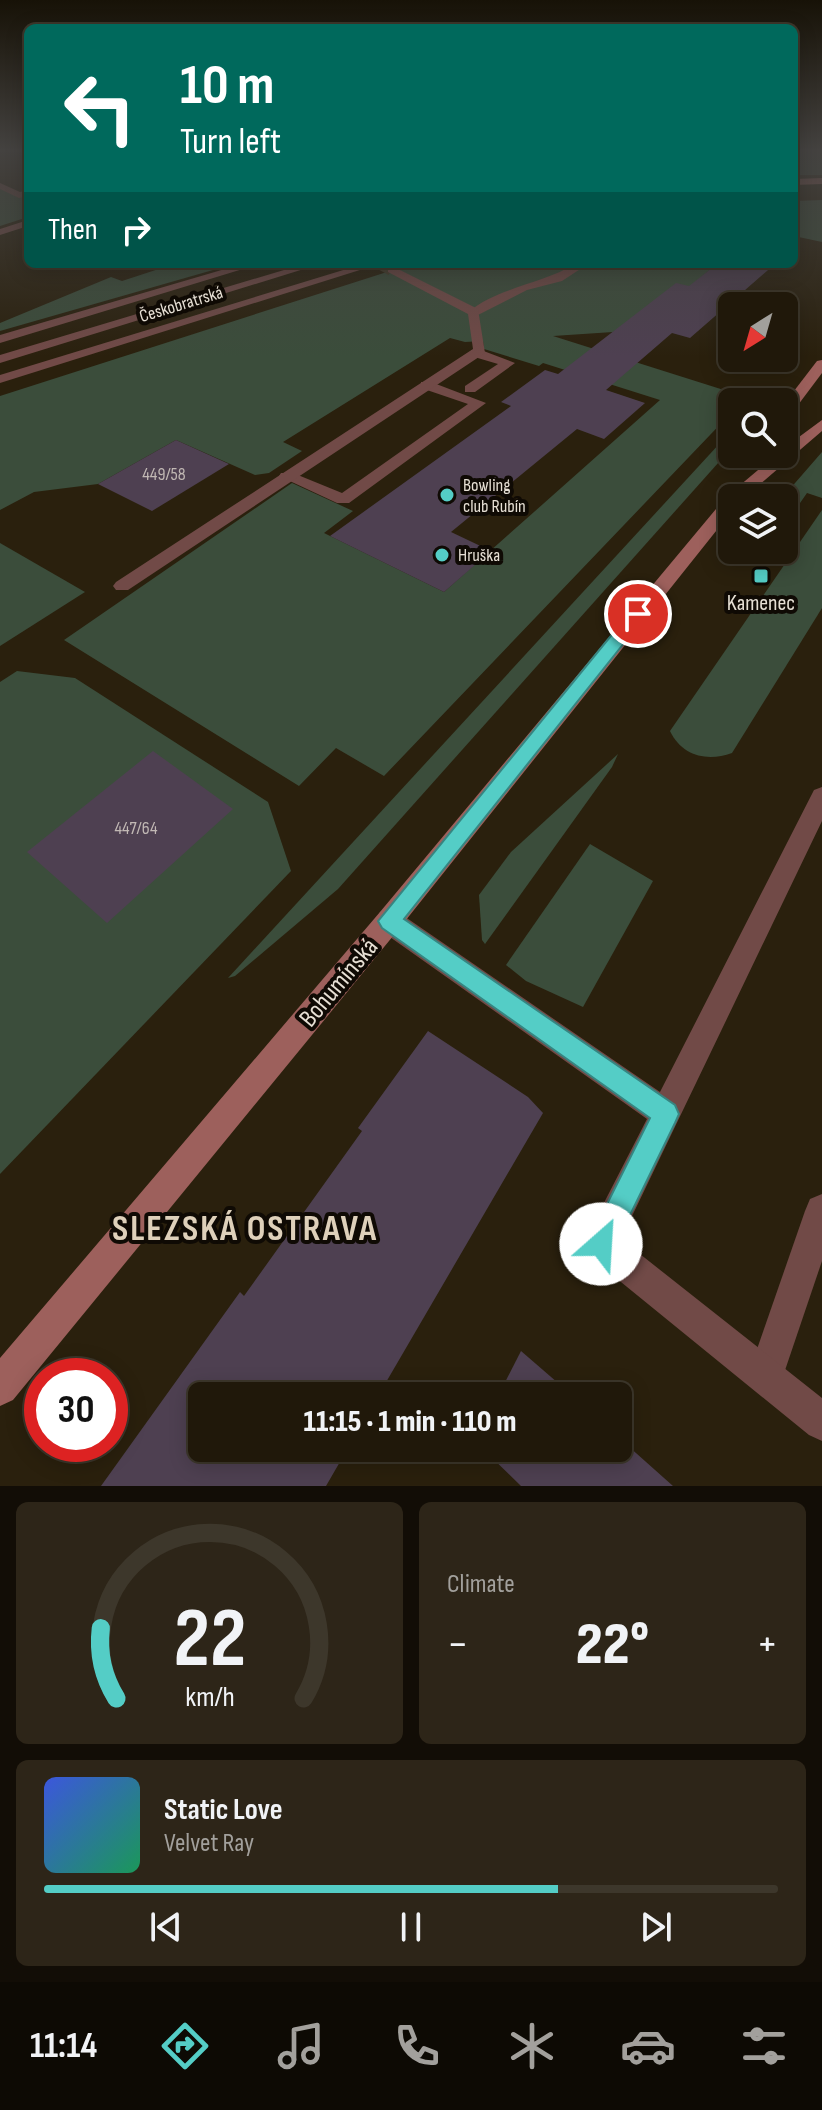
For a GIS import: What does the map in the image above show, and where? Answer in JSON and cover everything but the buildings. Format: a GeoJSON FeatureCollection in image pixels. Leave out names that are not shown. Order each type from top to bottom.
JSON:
{"type":"FeatureCollection","features":[{"type":"Feature","properties":{"kind":"main road"},"geometry":{"type":"LineString","coordinates":[[798,396],[822,364]]}},
{"type":"Feature","properties":{"kind":"main road","name":"Bohumínská"},"geometry":{"type":"LineString","coordinates":[[751,484],[822,424]]}},
{"type":"Feature","properties":{"kind":"main road","name":"Bohumínská"},"geometry":{"type":"LineString","coordinates":[[0,1387],[389,921],[718,517]]}},
{"type":"Feature","properties":{"kind":"street"},"geometry":{"type":"LineString","coordinates":[[0,232],[24,224]]}},
{"type":"Feature","properties":{"kind":"street"},"geometry":{"type":"LineString","coordinates":[[0,339],[240,268]]}},
{"type":"Feature","properties":{"kind":"street","name":"Českobratrská"},"geometry":{"type":"LineString","coordinates":[[0,359],[302,268]]}},
{"type":"Feature","properties":{"kind":"street","name":"Českobratrská"},"geometry":{"type":"LineString","coordinates":[[0,379],[361,268]]}},
{"type":"Feature","properties":{"kind":"street"},"geometry":{"type":"LineString","coordinates":[[474,312],[523,288],[558,279],[576,268]]}},
{"type":"Feature","properties":{"kind":"street"},"geometry":{"type":"LineString","coordinates":[[392,270],[474,312]]}},
{"type":"Feature","properties":{"kind":"street"},"geometry":{"type":"LineString","coordinates":[[122,586],[480,350],[474,312]]}},
{"type":"Feature","properties":{"kind":"street"},"geometry":{"type":"LineString","coordinates":[[470,389],[508,363],[476,353]]}},
{"type":"Feature","properties":{"kind":"street"},"geometry":{"type":"LineString","coordinates":[[287,476],[343,500],[479,403],[426,385]]}},
{"type":"Feature","properties":{"kind":"street"},"geometry":{"type":"LineString","coordinates":[[822,797],[601,1244],[822,1422]]}},
{"type":"Feature","properties":{"kind":"street"},"geometry":{"type":"LineString","coordinates":[[389,921],[666,1114]]}},
{"type":"Feature","properties":{"kind":"street"},"geometry":{"type":"LineString","coordinates":[[766,1375],[822,1211]]}},
{"type":"Feature","properties":{"kind":"green space"},"geometry":{"type":"Polygon","coordinates":[[[0,218],[24,218],[0,226],[0,218]]]}},
{"type":"Feature","properties":{"kind":"green space"},"geometry":{"type":"Polygon","coordinates":[[[798,218],[822,218],[822,242],[798,237],[798,218]]]}},
{"type":"Feature","properties":{"kind":"green space"},"geometry":{"type":"Polygon","coordinates":[[[162,268],[220,268],[0,331],[0,323],[111,277],[122,281],[162,268]]]}},
{"type":"Feature","properties":{"kind":"green space"},"geometry":{"type":"Polygon","coordinates":[[[400,268],[712,268],[689,287],[613,332],[553,336],[718,388],[718,427],[384,776],[336,748],[299,786],[64,640],[292,483],[353,511],[324,533],[444,592],[660,400],[543,363],[539,366],[484,349],[483,341],[465,342],[450,338],[283,442],[302,451],[269,473],[255,475],[176,440],[98,484],[34,492],[0,510],[0,396],[400,268]]]}},
{"type":"Feature","properties":{"kind":"green space"},"geometry":{"type":"Polygon","coordinates":[[[718,445],[718,463],[338,889],[235,976],[228,978],[718,445]]]}},
{"type":"Feature","properties":{"kind":"green space"},"geometry":{"type":"Polygon","coordinates":[[[822,452],[822,498],[807,493],[798,506],[798,484],[794,484],[822,452]]]}},
{"type":"Feature","properties":{"kind":"green space"},"geometry":{"type":"Polygon","coordinates":[[[822,510],[822,608],[732,753],[705,757],[688,751],[670,731],[785,564],[798,564],[798,545],[822,510]]]}},
{"type":"Feature","properties":{"kind":"green space"},"geometry":{"type":"Polygon","coordinates":[[[0,543],[85,592],[0,646],[0,543]]]}},
{"type":"Feature","properties":{"kind":"green space"},"geometry":{"type":"Polygon","coordinates":[[[17,671],[75,678],[268,802],[291,871],[0,1174],[0,682],[17,671]]]}},
{"type":"Feature","properties":{"kind":"green space"},"geometry":{"type":"Polygon","coordinates":[[[618,754],[612,767],[485,944],[482,940],[479,895],[511,852],[618,754]]]}},
{"type":"Feature","properties":{"kind":"green space"},"geometry":{"type":"Polygon","coordinates":[[[590,844],[653,881],[583,1007],[526,981],[506,965],[590,844]]]}},
{"type":"Feature","properties":{"kind":"tunnel"},"geometry":{"type":"LineString","coordinates":[[388,268],[392,270]]}},
{"type":"Feature","properties":{"kind":"place","name":"Bowling club Rubín"},"geometry":{"type":"Point","coordinates":[447,495]}},
{"type":"Feature","properties":{"kind":"place","name":"Hruška"},"geometry":{"type":"Point","coordinates":[442,555]}},
{"type":"Feature","properties":{"kind":"place","name":"Kamenec"},"geometry":{"type":"Point","coordinates":[761,576]}},
{"type":"Feature","properties":{"kind":"district","name":"SLEZSKÁ OSTRAVA"},"geometry":{"type":"Point","coordinates":[245,1227]}},
{"type":"Feature","properties":{"kind":"route"},"geometry":{"type":"LineString","coordinates":[[601,1244],[666,1114],[389,921],[638,614]]}}]}
